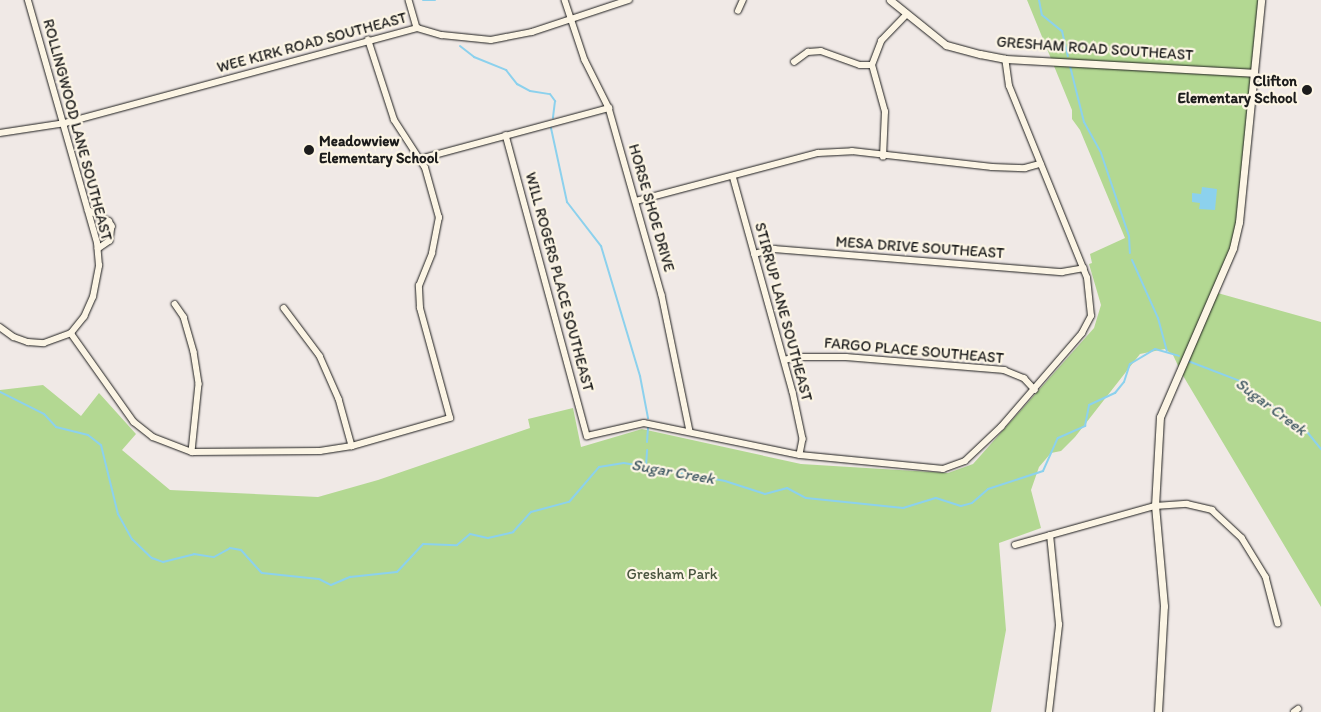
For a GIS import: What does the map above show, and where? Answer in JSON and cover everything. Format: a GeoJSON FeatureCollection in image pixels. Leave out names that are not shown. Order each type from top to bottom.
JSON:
{"type":"FeatureCollection","features":[{"type":"Feature","properties":{"kind":"street","name":"ROLLINGWOOD LANE SOUTHEAST"},"geometry":{"type":"LineString","coordinates":[[28,0],[65,123],[98,249],[98,266],[93,297],[84,317],[71,333]]}},
{"type":"Feature","properties":{"kind":"street"},"geometry":{"type":"LineString","coordinates":[[409,0],[417,28]]}},
{"type":"Feature","properties":{"kind":"street","name":"HORSE SHOE DRIVE"},"geometry":{"type":"LineString","coordinates":[[565,0],[569,18],[609,108],[636,201],[662,295],[690,431]]}},
{"type":"Feature","properties":{"kind":"street","name":"WEE KIRK ROAD SOUTHEAST"},"geometry":{"type":"LineString","coordinates":[[0,133],[65,123],[417,28],[442,35],[491,40],[532,32],[569,18],[629,0]]}},
{"type":"Feature","properties":{"kind":"street"},"geometry":{"type":"LineString","coordinates":[[738,11],[743,0]]}},
{"type":"Feature","properties":{"kind":"street","name":"GRESHAM ROAD SOUTHEAST"},"geometry":{"type":"LineString","coordinates":[[890,0],[946,44],[1005,59],[1254,73]]}},
{"type":"Feature","properties":{"kind":"street"},"geometry":{"type":"LineString","coordinates":[[1158,712],[1164,606],[1155,506],[1160,417],[1233,248],[1240,222],[1261,0]]}},
{"type":"Feature","properties":{"kind":"street"},"geometry":{"type":"LineString","coordinates":[[883,157],[885,112],[872,65],[882,41],[907,14]]}},
{"type":"Feature","properties":{"kind":"street"},"geometry":{"type":"LineString","coordinates":[[0,327],[14,337],[28,342],[44,343],[71,333],[134,422],[153,437],[192,452],[300,452],[352,446],[450,418],[420,308],[419,286],[432,253],[438,218],[425,168],[394,120],[368,40]]}},
{"type":"Feature","properties":{"kind":"street"},"geometry":{"type":"LineString","coordinates":[[794,62],[808,52],[821,51],[860,65],[872,65]]}},
{"type":"Feature","properties":{"kind":"street"},"geometry":{"type":"LineString","coordinates":[[690,431],[800,455],[918,467],[956,466],[979,449],[1035,390],[1087,325],[1091,298],[1084,268],[1009,86],[1005,59]]}},
{"type":"Feature","properties":{"kind":"street"},"geometry":{"type":"LineString","coordinates":[[420,159],[609,108]]}},
{"type":"Feature","properties":{"kind":"street","name":"WILL ROGERS PLACE SOUTHEAST"},"geometry":{"type":"LineString","coordinates":[[506,135],[587,436],[644,422],[690,431]]}},
{"type":"Feature","properties":{"kind":"street"},"geometry":{"type":"LineString","coordinates":[[636,201],[818,153],[852,151],[883,157],[992,167],[1025,168],[1040,164]]}},
{"type":"Feature","properties":{"kind":"street","name":"STIRRUP LANE SOUTHEAST"},"geometry":{"type":"LineString","coordinates":[[733,176],[800,425],[800,455]]}},
{"type":"Feature","properties":{"kind":"street"},"geometry":{"type":"LineString","coordinates":[[88,210],[109,221],[112,226],[110,241],[98,249]]}},
{"type":"Feature","properties":{"kind":"street","name":"MESA DRIVE SOUTHEAST"},"geometry":{"type":"LineString","coordinates":[[754,254],[774,249],[1062,272],[1084,268]]}},
{"type":"Feature","properties":{"kind":"street"},"geometry":{"type":"LineString","coordinates":[[176,304],[184,317],[194,352],[199,384],[192,452]]}},
{"type":"Feature","properties":{"kind":"street"},"geometry":{"type":"LineString","coordinates":[[284,308],[320,356],[339,399],[352,446]]}},
{"type":"Feature","properties":{"kind":"street","name":"FARGO PLACE SOUTHEAST"},"geometry":{"type":"LineString","coordinates":[[784,360],[797,357],[846,357],[1004,370],[1024,378],[1035,390]]}},
{"type":"Feature","properties":{"kind":"street"},"geometry":{"type":"LineString","coordinates":[[1015,545],[1155,506],[1187,504],[1212,510],[1242,538],[1270,584],[1278,623]]}},
{"type":"Feature","properties":{"kind":"street"},"geometry":{"type":"LineString","coordinates":[[1049,712],[1059,625],[1050,535]]}},
{"type":"Feature","properties":{"kind":"green space","name":"Gresham Park"},"geometry":{"type":"Polygon","coordinates":[[[1027,0],[1263,0],[1238,233],[1214,292],[1321,322],[1321,607],[1182,374],[1173,355],[1165,349],[1140,354],[1075,437],[1061,451],[1051,453],[1039,467],[1031,490],[1041,528],[999,543],[1006,630],[991,712],[0,712],[0,390],[43,385],[81,416],[99,393],[136,434],[122,450],[170,490],[318,497],[378,480],[530,428],[528,419],[573,408],[581,447],[642,429],[801,464],[948,473],[973,464],[1094,328],[1101,305],[1089,264],[1092,263],[1090,254],[1125,238],[1080,130],[1072,119],[1072,110],[1027,0]]]}},
{"type":"Feature","properties":{"kind":"water"},"geometry":{"type":"Polygon","coordinates":[[[1202,187],[1217,189],[1215,210],[1199,209],[1200,203],[1192,202],[1192,193],[1201,194],[1202,187]]]}},
{"type":"Feature","properties":{"kind":"waterway"},"geometry":{"type":"LineString","coordinates":[[423,0],[435,0]]}},
{"type":"Feature","properties":{"kind":"waterway"},"geometry":{"type":"LineString","coordinates":[[1039,0],[1042,15],[1062,31],[1068,56]]}},
{"type":"Feature","properties":{"kind":"waterway"},"geometry":{"type":"LineString","coordinates":[[460,46],[474,57],[506,70],[517,84],[530,91],[550,94],[555,101],[553,118]]}},
{"type":"Feature","properties":{"kind":"waterway"},"geometry":{"type":"LineString","coordinates":[[1070,66],[1084,122],[1101,153],[1129,236],[1130,253]]}},
{"type":"Feature","properties":{"kind":"waterway"},"geometry":{"type":"LineString","coordinates":[[551,128],[567,202],[601,246],[640,376],[648,418]]}},
{"type":"Feature","properties":{"kind":"waterway"},"geometry":{"type":"LineString","coordinates":[[1132,260],[1158,318],[1167,351]]}},
{"type":"Feature","properties":{"kind":"waterway","name":"Sugar Creek"},"geometry":{"type":"LineString","coordinates":[[0,392],[44,414],[56,427],[88,435],[101,445],[118,514],[132,539],[152,558],[163,562],[194,554],[214,557],[230,548],[241,550],[262,573],[319,579],[331,585],[350,577],[397,572],[423,544],[457,545],[470,534],[488,538],[513,532],[531,512],[569,502],[599,467],[624,463],[725,481],[765,494],[787,488],[806,498],[903,508],[936,498],[961,506],[972,503],[988,489],[1043,471],[1058,438],[1085,426],[1089,405],[1115,393],[1124,382],[1130,364],[1155,349],[1179,356]]}},
{"type":"Feature","properties":{"kind":"waterway","name":"Sugar Creek"},"geometry":{"type":"LineString","coordinates":[[1188,361],[1240,381],[1308,433],[1321,449]]}},
{"type":"Feature","properties":{"kind":"waterway"},"geometry":{"type":"LineString","coordinates":[[647,442],[648,428]]}},
{"type":"Feature","properties":{"kind":"waterway"},"geometry":{"type":"LineString","coordinates":[[646,466],[647,450]]}},
{"type":"Feature","properties":{"kind":"place","name":"Clifton Elementary School"},"geometry":{"type":"Point","coordinates":[1307,90]}},
{"type":"Feature","properties":{"kind":"place","name":"Meadowview Elementary School"},"geometry":{"type":"Point","coordinates":[309,150]}}]}
